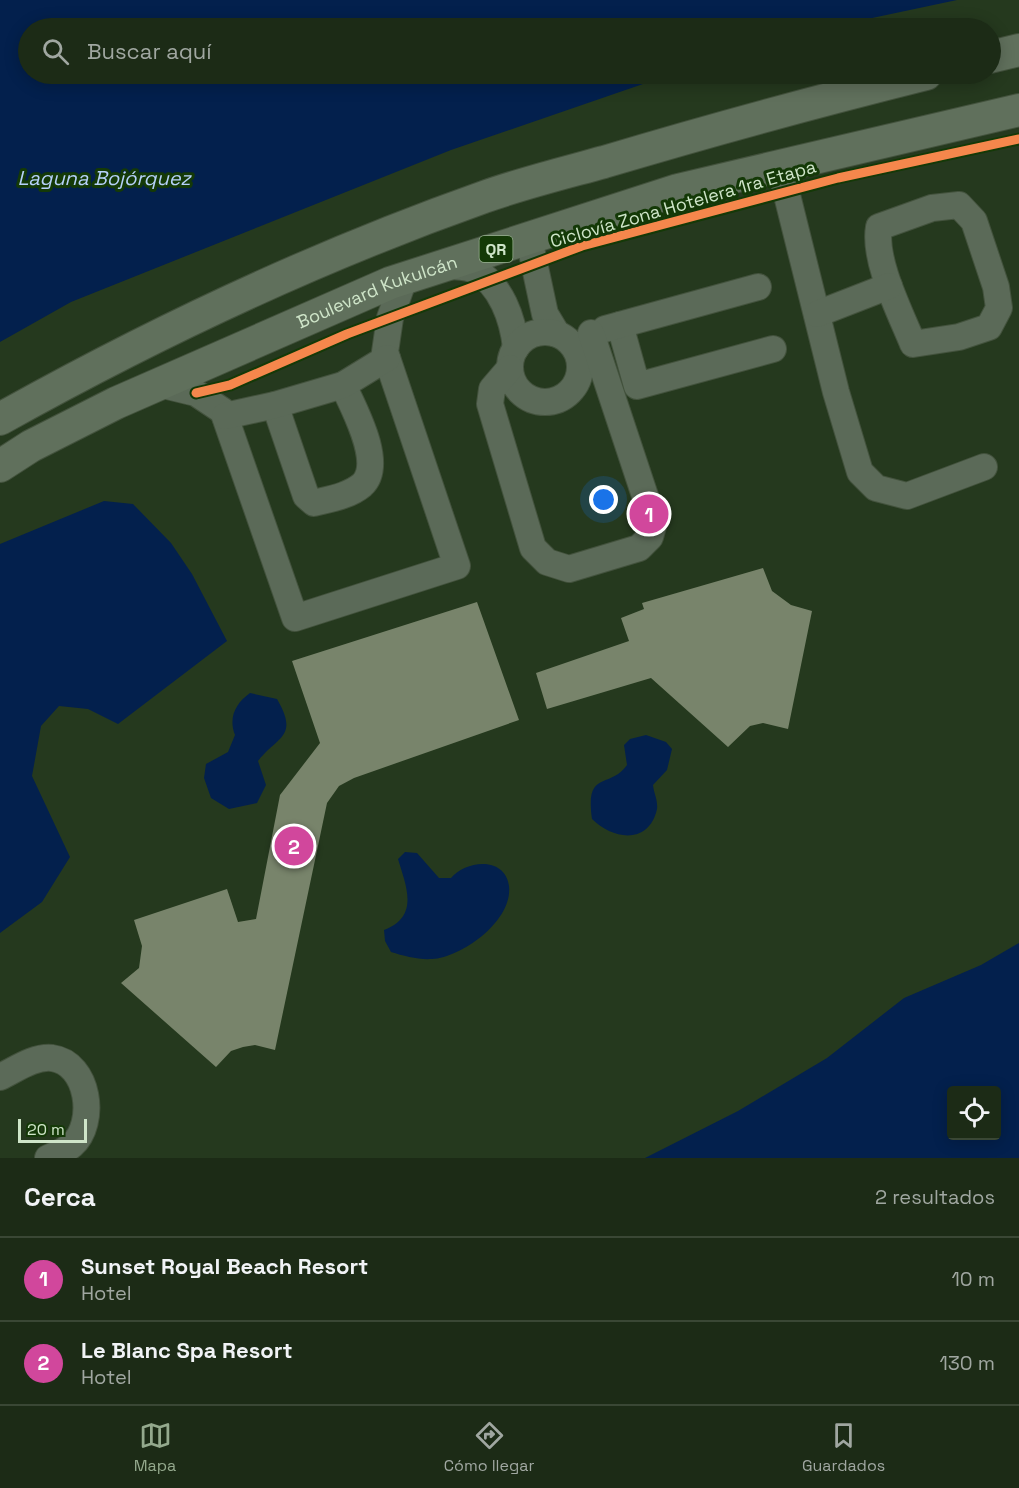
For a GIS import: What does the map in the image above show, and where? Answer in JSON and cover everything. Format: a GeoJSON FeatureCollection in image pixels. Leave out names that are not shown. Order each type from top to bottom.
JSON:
{"type":"FeatureCollection","features":[{"type":"Feature","properties":{"kind":"main road"},"geometry":{"type":"LineString","coordinates":[[1001,54],[1019,50]]}},
{"type":"Feature","properties":{"kind":"main road"},"geometry":{"type":"LineString","coordinates":[[0,419],[84,372],[226,304],[348,251],[485,197],[738,122],[887,84]]}},
{"type":"Feature","properties":{"kind":"main road","name":"Boulevard Kukulcán"},"geometry":{"type":"LineString","coordinates":[[0,466],[31,446],[159,384],[404,279],[678,190],[1019,110]]}},
{"type":"Feature","properties":{"kind":"lane"},"geometry":{"type":"LineString","coordinates":[[780,167],[860,472],[876,489],[907,496],[984,467]]}},
{"type":"Feature","properties":{"kind":"lane"},"geometry":{"type":"LineString","coordinates":[[959,206],[974,221],[996,287],[999,308],[989,327],[959,337],[913,344],[889,286],[877,237],[879,227],[932,207],[959,206]]}},
{"type":"Feature","properties":{"kind":"lane"},"geometry":{"type":"LineString","coordinates":[[529,239],[545,314],[572,335],[654,523],[650,537],[639,548],[569,569],[547,562],[533,548],[490,404],[492,389],[524,339],[535,334],[572,335],[620,325],[758,287]]}},
{"type":"Feature","properties":{"kind":"lane"},"geometry":{"type":"LineString","coordinates":[[445,266],[472,268],[489,281],[509,313],[514,382],[520,391],[530,398],[541,402],[564,397],[572,390],[580,369],[572,335]]}},
{"type":"Feature","properties":{"kind":"lane"},"geometry":{"type":"LineString","coordinates":[[159,384],[196,393],[223,411],[295,618],[457,566],[387,358],[386,332],[404,279]]}},
{"type":"Feature","properties":{"kind":"lane"},"geometry":{"type":"LineString","coordinates":[[817,314],[889,286]]}},
{"type":"Feature","properties":{"kind":"lane"},"geometry":{"type":"LineString","coordinates":[[620,325],[637,386],[773,349]]}},
{"type":"Feature","properties":{"kind":"lane"},"geometry":{"type":"LineString","coordinates":[[225,416],[275,405],[343,385],[387,358]]}},
{"type":"Feature","properties":{"kind":"lane"},"geometry":{"type":"LineString","coordinates":[[275,405],[306,496],[314,503],[341,496],[363,484],[372,463],[364,433],[343,385]]}},
{"type":"Feature","properties":{"kind":"lane"},"geometry":{"type":"LineString","coordinates":[[0,1077],[29,1062],[51,1058],[69,1064],[80,1076],[86,1097],[83,1126],[73,1144],[48,1158]]}},
{"type":"Feature","properties":{"kind":"water","name":"Laguna Bojórquez"},"geometry":{"type":"Polygon","coordinates":[[[0,0],[957,0],[872,18],[18,18],[18,84],[643,84],[451,150],[71,302],[0,342],[0,0]]]}},
{"type":"Feature","properties":{"kind":"water"},"geometry":{"type":"Polygon","coordinates":[[[104,501],[133,504],[171,543],[192,574],[227,641],[118,724],[88,709],[59,706],[41,726],[32,776],[70,857],[42,902],[0,933],[0,544],[104,501]]]}},
{"type":"Feature","properties":{"kind":"water"},"geometry":{"type":"Polygon","coordinates":[[[250,693],[277,699],[286,721],[286,729],[279,740],[258,761],[266,785],[257,803],[229,809],[211,798],[204,778],[206,764],[228,752],[235,735],[233,716],[237,706],[250,693]]]}},
{"type":"Feature","properties":{"kind":"water"},"geometry":{"type":"Polygon","coordinates":[[[646,735],[666,742],[672,749],[667,770],[653,785],[657,809],[653,821],[646,829],[638,834],[620,835],[600,826],[592,819],[592,793],[600,783],[613,777],[627,765],[624,745],[630,739],[646,735]]]}},
{"type":"Feature","properties":{"kind":"water"},"geometry":{"type":"Polygon","coordinates":[[[405,852],[417,853],[439,878],[451,878],[466,867],[475,865],[484,864],[500,870],[506,876],[509,886],[508,899],[495,924],[471,944],[444,957],[422,959],[391,952],[385,941],[384,930],[395,924],[406,909],[407,890],[398,859],[405,852]]]}},
{"type":"Feature","properties":{"kind":"water"},"geometry":{"type":"Polygon","coordinates":[[[1019,943],[1019,1158],[645,1158],[738,1111],[827,1058],[904,998],[981,965],[1019,943]]]}},
{"type":"Feature","properties":{"kind":"building"},"geometry":{"type":"Polygon","coordinates":[[[763,568],[772,591],[791,605],[812,611],[788,729],[763,723],[750,726],[728,747],[651,678],[547,709],[536,673],[629,641],[621,618],[644,609],[642,603],[763,568]]]}},
{"type":"Feature","properties":{"kind":"building"},"geometry":{"type":"Polygon","coordinates":[[[477,602],[519,720],[354,778],[339,786],[327,803],[275,1050],[255,1045],[243,1047],[231,1051],[216,1067],[121,983],[139,968],[142,946],[134,920],[227,889],[238,922],[256,919],[280,795],[320,743],[292,661],[477,602]]]}},
{"type":"Feature","properties":{"kind":"cycle path","name":"Ciclovía Zona Hotelera 1ra Etapa"},"geometry":{"type":"LineString","coordinates":[[196,393],[230,385],[347,334],[582,246],[838,178],[1019,139]]}},
{"type":"Feature","properties":{"kind":"place","name":"Sunset Royal Beach Resort"},"geometry":{"type":"Point","coordinates":[649,514]}},
{"type":"Feature","properties":{"kind":"place","name":"Le Blanc Spa Resort"},"geometry":{"type":"Point","coordinates":[294,846]}}]}
